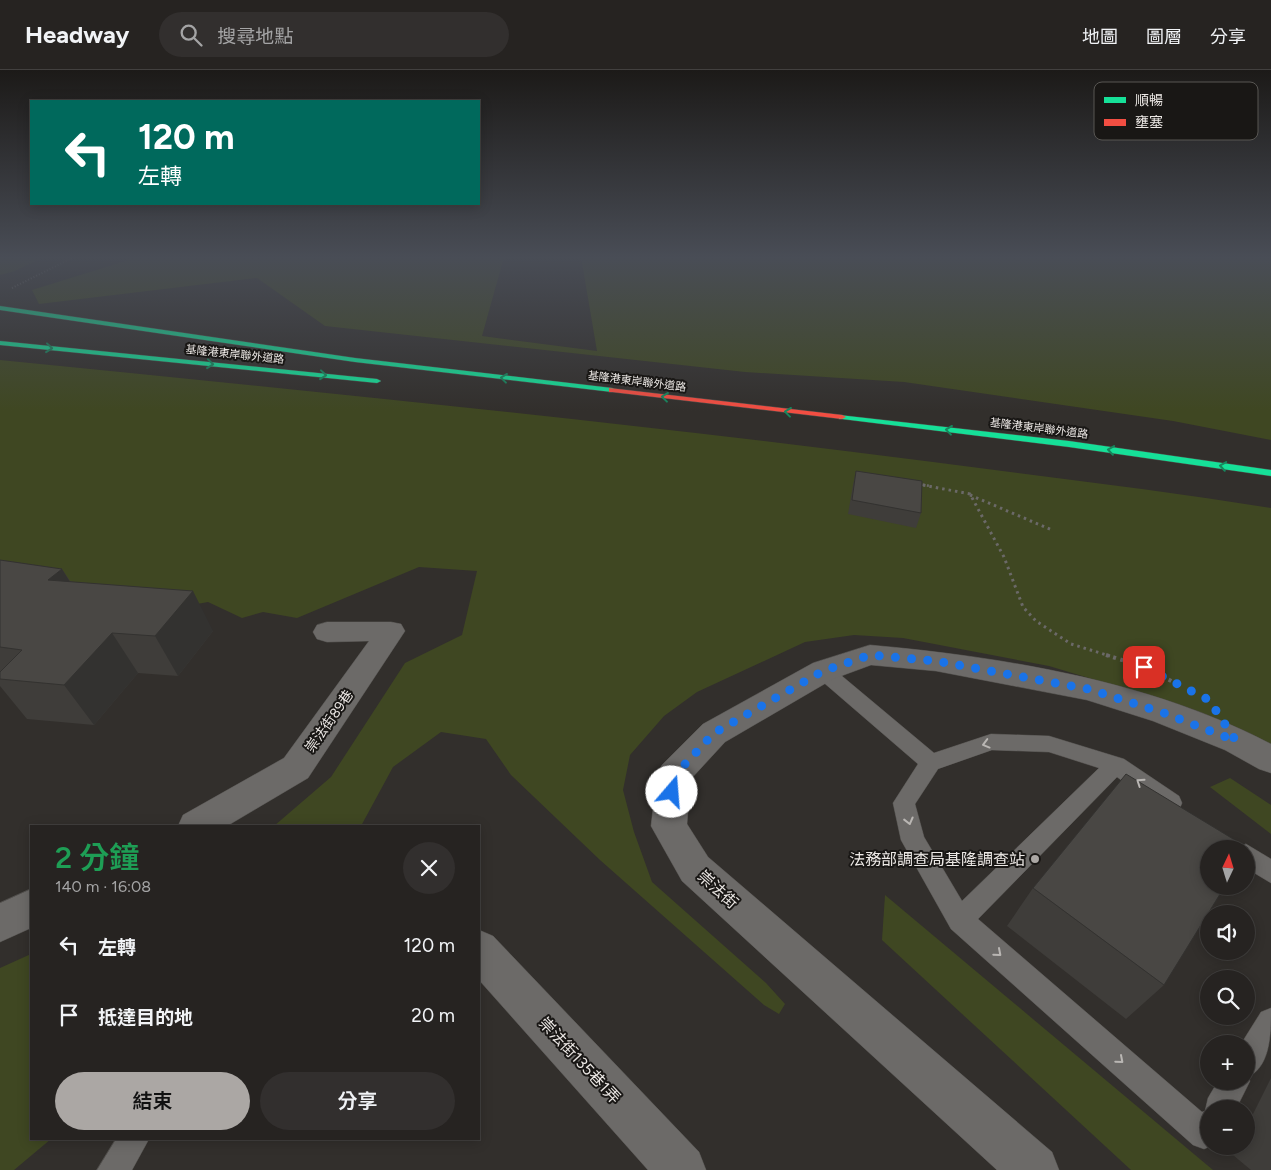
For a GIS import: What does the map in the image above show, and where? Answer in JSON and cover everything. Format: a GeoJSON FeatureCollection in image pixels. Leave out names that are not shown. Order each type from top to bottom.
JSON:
{"type":"FeatureCollection","features":[{"type":"Feature","properties":{"kind":"highway","name":"基隆港東岸聯外道路"},"geometry":{"type":"LineString","coordinates":[[2,308],[292,351],[1159,456],[1271,473]]}},
{"type":"Feature","properties":{"kind":"highway"},"geometry":{"type":"LineString","coordinates":[[56,327],[73,320]]}},
{"type":"Feature","properties":{"kind":"highway"},"geometry":{"type":"LineString","coordinates":[[14,345],[40,334]]}},
{"type":"Feature","properties":{"kind":"highway","name":"基隆港東岸聯外道路"},"geometry":{"type":"LineString","coordinates":[[0,343],[393,383]]}},
{"type":"Feature","properties":{"kind":"street","name":"崇法街89巷"},"geometry":{"type":"LineString","coordinates":[[198,825],[296,768],[391,631],[327,632]]}},
{"type":"Feature","properties":{"kind":"street","name":"崇法街"},"geometry":{"type":"LineString","coordinates":[[1034,1170],[695,869],[669,826],[674,776],[714,733],[823,671],[870,655],[936,661],[1088,689],[1164,713],[1236,741],[1271,760]]}},
{"type":"Feature","properties":{"kind":"street"},"geometry":{"type":"LineString","coordinates":[[0,923],[30,908]]}},
{"type":"Feature","properties":{"kind":"street","name":"崇法街135巷1弄"},"geometry":{"type":"LineString","coordinates":[[480,951],[681,1170]]}},
{"type":"Feature","properties":{"kind":"lane"},"geometry":{"type":"LineString","coordinates":[[823,671],[931,763]]}},
{"type":"Feature","properties":{"kind":"lane"},"geometry":{"type":"LineString","coordinates":[[1189,815],[1116,765],[1049,744],[991,742],[931,763],[904,803],[913,840],[960,920],[1200,1130]]}},
{"type":"Feature","properties":{"kind":"lane"},"geometry":{"type":"LineString","coordinates":[[960,920],[1116,765]]}},
{"type":"Feature","properties":{"kind":"lane"},"geometry":{"type":"LineString","coordinates":[[1255,861],[1271,872]]}},
{"type":"Feature","properties":{"kind":"lane"},"geometry":{"type":"LineString","coordinates":[[1255,1048],[1271,1022]]}},
{"type":"Feature","properties":{"kind":"lane"},"geometry":{"type":"LineString","coordinates":[[113,1170],[133,1140]]}},
{"type":"Feature","properties":{"kind":"path"},"geometry":{"type":"LineString","coordinates":[[916,484],[970,494],[1052,530]]}},
{"type":"Feature","properties":{"kind":"path"},"geometry":{"type":"LineString","coordinates":[[970,494],[1004,557],[1023,607],[1036,621],[1071,644],[1144,667],[1185,688]]}},
{"type":"Feature","properties":{"kind":"green space"},"geometry":{"type":"Polygon","coordinates":[[[300,308],[490,308],[482,336],[597,351],[590,308],[1271,308],[1271,440],[1173,421],[904,382],[745,372],[325,326],[300,308]]]}},
{"type":"Feature","properties":{"kind":"green space"},"geometry":{"type":"Polygon","coordinates":[[[0,360],[584,420],[817,447],[1187,495],[1271,508],[1271,745],[1192,709],[1049,666],[903,638],[854,635],[805,642],[697,692],[664,716],[630,755],[623,790],[634,832],[652,882],[766,983],[785,1004],[779,1014],[764,1005],[600,860],[511,775],[486,739],[441,732],[393,767],[362,825],[275,825],[331,777],[405,663],[462,635],[477,571],[419,567],[297,618],[263,612],[242,618],[208,602],[181,607],[0,576],[0,360]]]}},
{"type":"Feature","properties":{"kind":"green space"},"geometry":{"type":"Polygon","coordinates":[[[1230,778],[1271,805],[1271,834],[1210,787],[1230,778]]]}},
{"type":"Feature","properties":{"kind":"green space"},"geometry":{"type":"Polygon","coordinates":[[[885,895],[1213,1170],[1131,1170],[882,940],[885,895]]]}},
{"type":"Feature","properties":{"kind":"green space"},"geometry":{"type":"Polygon","coordinates":[[[30,954],[30,1140],[50,1140],[14,1170],[0,1170],[0,968],[30,954]]]}},
{"type":"Feature","properties":{"kind":"building"},"geometry":{"type":"Polygon","coordinates":[[[856,471],[922,481],[921,513],[852,500],[856,471]]]}},
{"type":"Feature","properties":{"kind":"building"},"geometry":{"type":"Polygon","coordinates":[[[0,560],[62,569],[48,580],[193,591],[155,636],[112,633],[64,685],[0,679],[0,672],[22,650],[0,647],[0,560]]]}},
{"type":"Feature","properties":{"kind":"building"},"geometry":{"type":"Polygon","coordinates":[[[1126,774],[1235,840],[1200,840],[1200,895],[1219,895],[1213,905],[1200,905],[1200,927],[1164,985],[1033,888],[1126,774]]]}},
{"type":"Feature","properties":{"kind":"traffic: fast"},"geometry":{"type":"LineString","coordinates":[[2,308],[355,360],[612,390]]}},
{"type":"Feature","properties":{"kind":"traffic: fast"},"geometry":{"type":"LineString","coordinates":[[0,343],[377,381]]}},
{"type":"Feature","properties":{"kind":"traffic: fast"},"geometry":{"type":"LineString","coordinates":[[842,417],[1069,444],[1271,473]]}},
{"type":"Feature","properties":{"kind":"traffic: jam"},"geometry":{"type":"LineString","coordinates":[[612,390],[842,417]]}},
{"type":"Feature","properties":{"kind":"place","name":"法務部調查局基隆調查站"},"geometry":{"type":"Point","coordinates":[1035,859]}},
{"type":"Feature","properties":{"kind":"route"},"geometry":{"type":"LineString","coordinates":[[672,792],[674,776],[714,733],[823,671],[870,655],[936,661],[1088,689],[1164,713],[1236,741],[1209,700],[1144,667]]}}]}
